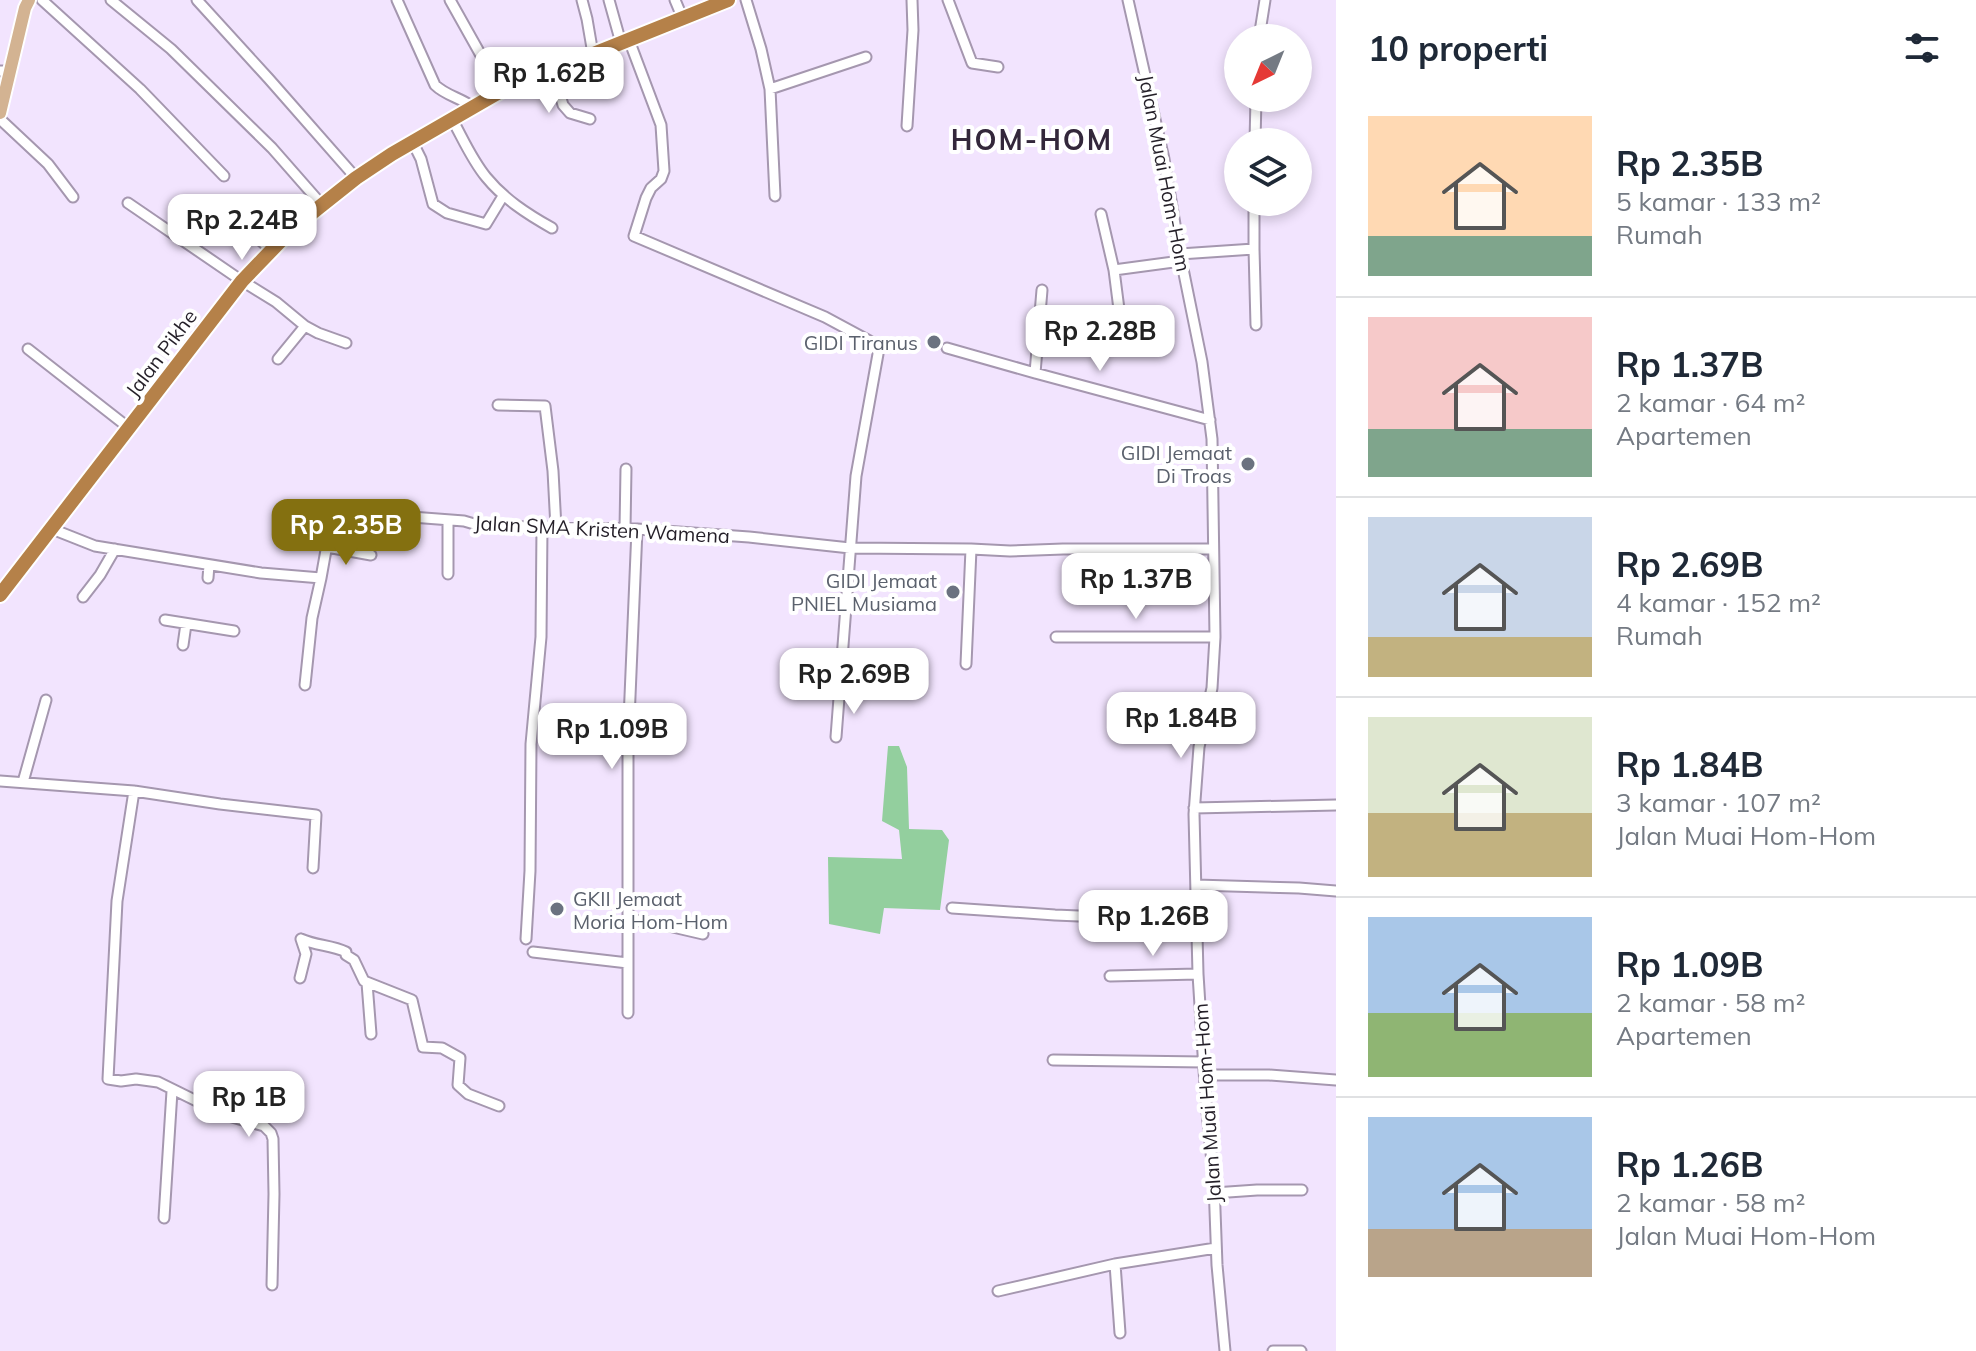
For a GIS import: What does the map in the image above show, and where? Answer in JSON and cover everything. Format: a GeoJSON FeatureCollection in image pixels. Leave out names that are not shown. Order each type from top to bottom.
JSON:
{"type":"FeatureCollection","features":[{"type":"Feature","properties":{"kind":"highway","name":"Jalan Pikhe"},"geometry":{"type":"LineString","coordinates":[[2,589],[52,529],[242,281],[271,250],[322,205],[356,178],[501,91],[728,0]]}},
{"type":"Feature","properties":{"kind":"main road"},"geometry":{"type":"LineString","coordinates":[[1,75],[20,0]]}},
{"type":"Feature","properties":{"kind":"main road"},"geometry":{"type":"LineString","coordinates":[[0,113],[29,0]]}},
{"type":"Feature","properties":{"kind":"street"},"geometry":{"type":"LineString","coordinates":[[42,0],[140,89],[224,176]]}},
{"type":"Feature","properties":{"kind":"street"},"geometry":{"type":"LineString","coordinates":[[111,0],[171,49],[272,148],[322,205]]}},
{"type":"Feature","properties":{"kind":"street"},"geometry":{"type":"LineString","coordinates":[[197,0],[356,178]]}},
{"type":"Feature","properties":{"kind":"street"},"geometry":{"type":"LineString","coordinates":[[397,0],[435,85],[474,108]]}},
{"type":"Feature","properties":{"kind":"street"},"geometry":{"type":"LineString","coordinates":[[450,0],[501,91]]}},
{"type":"Feature","properties":{"kind":"street"},"geometry":{"type":"LineString","coordinates":[[582,0],[593,54]]}},
{"type":"Feature","properties":{"kind":"street"},"geometry":{"type":"LineString","coordinates":[[609,0],[661,125],[663,177],[651,188],[646,198],[634,236],[825,317],[877,345],[878,354],[856,476],[836,737]]}},
{"type":"Feature","properties":{"kind":"street"},"geometry":{"type":"LineString","coordinates":[[675,0],[683,19]]}},
{"type":"Feature","properties":{"kind":"street"},"geometry":{"type":"LineString","coordinates":[[746,0],[770,89],[775,196]]}},
{"type":"Feature","properties":{"kind":"street"},"geometry":{"type":"LineString","coordinates":[[907,126],[913,42],[912,0]]}},
{"type":"Feature","properties":{"kind":"street"},"geometry":{"type":"LineString","coordinates":[[948,0],[972,63],[998,67]]}},
{"type":"Feature","properties":{"kind":"street","name":"Jalan Muai Hom-Hom"},"geometry":{"type":"LineString","coordinates":[[1128,0],[1164,159],[1202,362],[1212,439],[1215,637],[1212,688],[1199,747],[1194,808],[1198,974],[1225,1351]]}},
{"type":"Feature","properties":{"kind":"street"},"geometry":{"type":"LineString","coordinates":[[1261,24],[1265,0]]}},
{"type":"Feature","properties":{"kind":"street"},"geometry":{"type":"LineString","coordinates":[[770,89],[866,57]]}},
{"type":"Feature","properties":{"kind":"street"},"geometry":{"type":"LineString","coordinates":[[553,70],[563,105],[570,113],[590,119]]}},
{"type":"Feature","properties":{"kind":"street"},"geometry":{"type":"LineString","coordinates":[[0,119],[48,164],[73,197]]}},
{"type":"Feature","properties":{"kind":"street"},"geometry":{"type":"LineString","coordinates":[[453,121],[484,175],[503,196],[526,214],[552,228]]}},
{"type":"Feature","properties":{"kind":"street"},"geometry":{"type":"LineString","coordinates":[[413,143],[425,170],[433,204],[447,213],[486,224],[503,196]]}},
{"type":"Feature","properties":{"kind":"street"},"geometry":{"type":"LineString","coordinates":[[128,203],[276,302],[305,326],[346,343]]}},
{"type":"Feature","properties":{"kind":"street"},"geometry":{"type":"LineString","coordinates":[[223,206],[271,250]]}},
{"type":"Feature","properties":{"kind":"street"},"geometry":{"type":"LineString","coordinates":[[1101,214],[1114,270],[1121,325]]}},
{"type":"Feature","properties":{"kind":"street"},"geometry":{"type":"LineString","coordinates":[[1254,216],[1256,325]]}},
{"type":"Feature","properties":{"kind":"street"},"geometry":{"type":"LineString","coordinates":[[1114,270],[1254,249]]}},
{"type":"Feature","properties":{"kind":"street"},"geometry":{"type":"LineString","coordinates":[[1035,373],[1042,290]]}},
{"type":"Feature","properties":{"kind":"street"},"geometry":{"type":"LineString","coordinates":[[278,359],[305,326]]}},
{"type":"Feature","properties":{"kind":"street"},"geometry":{"type":"LineString","coordinates":[[947,348],[1210,420]]}},
{"type":"Feature","properties":{"kind":"street"},"geometry":{"type":"LineString","coordinates":[[28,349],[129,428]]}},
{"type":"Feature","properties":{"kind":"street"},"geometry":{"type":"LineString","coordinates":[[498,405],[545,406],[556,528]]}},
{"type":"Feature","properties":{"kind":"street"},"geometry":{"type":"LineString","coordinates":[[625,529],[626,469]]}},
{"type":"Feature","properties":{"kind":"street","name":"Jalan SMA Kristen Wamena"},"geometry":{"type":"LineString","coordinates":[[305,685],[312,618],[333,511],[448,520],[481,526],[637,529],[850,548],[1010,551],[1213,549]]}},
{"type":"Feature","properties":{"kind":"street"},"geometry":{"type":"LineString","coordinates":[[448,520],[448,574]]}},
{"type":"Feature","properties":{"kind":"street"},"geometry":{"type":"LineString","coordinates":[[526,939],[531,744],[541,637],[542,527]]}},
{"type":"Feature","properties":{"kind":"street"},"geometry":{"type":"LineString","coordinates":[[52,529],[95,546],[261,573],[321,578]]}},
{"type":"Feature","properties":{"kind":"street"},"geometry":{"type":"LineString","coordinates":[[628,1013],[628,744],[637,529]]}},
{"type":"Feature","properties":{"kind":"street"},"geometry":{"type":"LineString","coordinates":[[327,547],[371,555]]}},
{"type":"Feature","properties":{"kind":"street"},"geometry":{"type":"LineString","coordinates":[[83,597],[115,549]]}},
{"type":"Feature","properties":{"kind":"street"},"geometry":{"type":"LineString","coordinates":[[966,664],[971,549]]}},
{"type":"Feature","properties":{"kind":"street"},"geometry":{"type":"LineString","coordinates":[[208,578],[209,565]]}},
{"type":"Feature","properties":{"kind":"street"},"geometry":{"type":"LineString","coordinates":[[165,620],[234,631]]}},
{"type":"Feature","properties":{"kind":"street"},"geometry":{"type":"LineString","coordinates":[[183,645],[186,624]]}},
{"type":"Feature","properties":{"kind":"street"},"geometry":{"type":"LineString","coordinates":[[1056,637],[1215,637]]}},
{"type":"Feature","properties":{"kind":"street"},"geometry":{"type":"LineString","coordinates":[[23,782],[46,700]]}},
{"type":"Feature","properties":{"kind":"street"},"geometry":{"type":"LineString","coordinates":[[0,781],[134,791],[316,815],[313,868]]}},
{"type":"Feature","properties":{"kind":"street"},"geometry":{"type":"LineString","coordinates":[[134,791],[117,901],[108,1079],[158,1082],[225,1115],[264,1126],[271,1133],[274,1194],[272,1285]]}},
{"type":"Feature","properties":{"kind":"street"},"geometry":{"type":"LineString","coordinates":[[1194,808],[1336,805]]}},
{"type":"Feature","properties":{"kind":"street"},"geometry":{"type":"LineString","coordinates":[[1196,885],[1336,891]]}},
{"type":"Feature","properties":{"kind":"street"},"geometry":{"type":"LineString","coordinates":[[952,908],[1197,921]]}},
{"type":"Feature","properties":{"kind":"street"},"geometry":{"type":"LineString","coordinates":[[628,919],[703,934]]}},
{"type":"Feature","properties":{"kind":"street"},"geometry":{"type":"LineString","coordinates":[[300,978],[306,954],[301,939],[313,945],[336,947],[346,952],[367,983],[412,1000],[423,1047],[442,1048],[460,1058],[458,1085],[468,1094],[499,1106]]}},
{"type":"Feature","properties":{"kind":"street"},"geometry":{"type":"LineString","coordinates":[[533,952],[628,963]]}},
{"type":"Feature","properties":{"kind":"street"},"geometry":{"type":"LineString","coordinates":[[1110,976],[1198,974]]}},
{"type":"Feature","properties":{"kind":"street"},"geometry":{"type":"LineString","coordinates":[[367,983],[371,1034]]}},
{"type":"Feature","properties":{"kind":"street"},"geometry":{"type":"LineString","coordinates":[[1053,1060],[1204,1062]]}},
{"type":"Feature","properties":{"kind":"street"},"geometry":{"type":"LineString","coordinates":[[1205,1075],[1269,1075],[1336,1080]]}},
{"type":"Feature","properties":{"kind":"street"},"geometry":{"type":"LineString","coordinates":[[164,1218],[172,1091]]}},
{"type":"Feature","properties":{"kind":"street"},"geometry":{"type":"LineString","coordinates":[[1214,1193],[1302,1190]]}},
{"type":"Feature","properties":{"kind":"street"},"geometry":{"type":"LineString","coordinates":[[998,1291],[1115,1264],[1216,1248]]}},
{"type":"Feature","properties":{"kind":"street"},"geometry":{"type":"LineString","coordinates":[[1115,1264],[1120,1333]]}},
{"type":"Feature","properties":{"kind":"street"},"geometry":{"type":"LineString","coordinates":[[1273,1351],[1301,1351]]}},
{"type":"Feature","properties":{"kind":"green space"},"geometry":{"type":"Polygon","coordinates":[[[888,746],[899,746],[907,767],[909,829],[942,830],[949,840],[940,910],[884,908],[880,934],[829,924],[828,857],[902,859],[899,830],[882,821],[888,746]]]}},
{"type":"Feature","properties":{"kind":"place","name":"GIDI Tiranus"},"geometry":{"type":"Point","coordinates":[934,342]}},
{"type":"Feature","properties":{"kind":"place","name":"GIDI Jemaat Di Troas"},"geometry":{"type":"Point","coordinates":[1248,464]}},
{"type":"Feature","properties":{"kind":"place","name":"GIDI Jemaat PNIEL Musiama"},"geometry":{"type":"Point","coordinates":[953,592]}},
{"type":"Feature","properties":{"kind":"place","name":"GKII Jemaat Moria Hom-Hom"},"geometry":{"type":"Point","coordinates":[557,909]}},
{"type":"Feature","properties":{"kind":"district","name":"HOM-HOM"},"geometry":{"type":"Point","coordinates":[1032,139]}}]}
